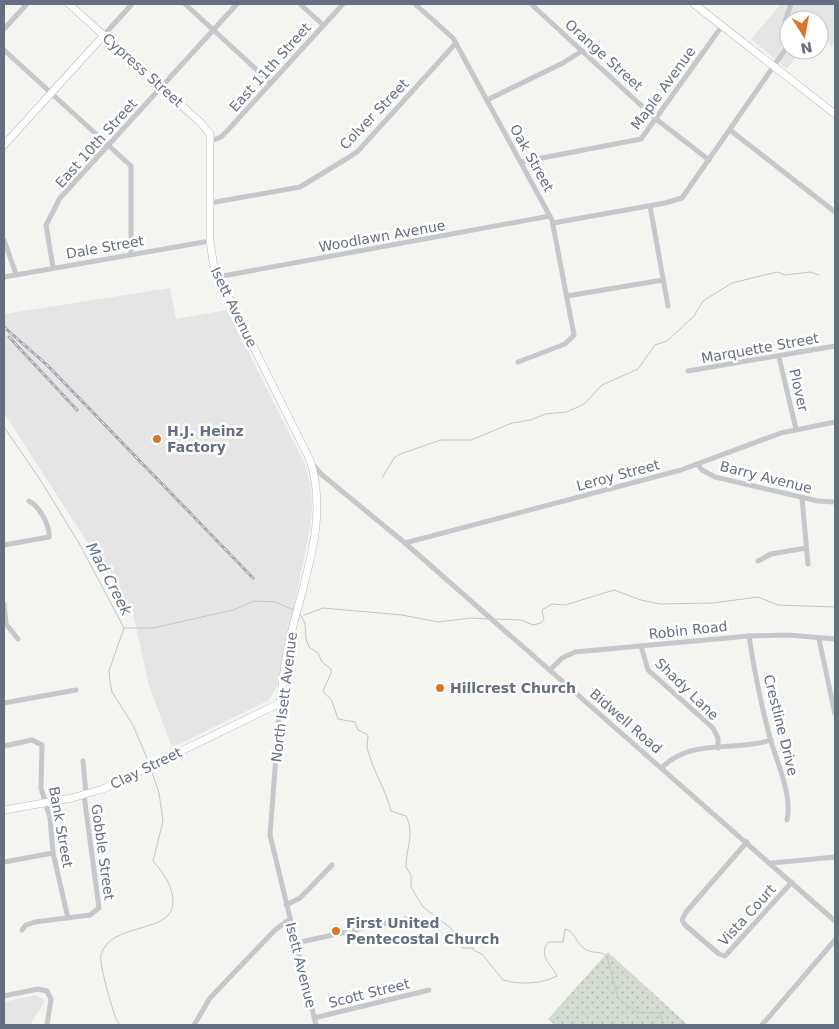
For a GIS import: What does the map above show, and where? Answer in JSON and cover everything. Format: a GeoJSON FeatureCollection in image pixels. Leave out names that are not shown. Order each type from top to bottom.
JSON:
{"type":"FeatureCollection","features":[{"type":"Feature","properties":{"kind":"main road","name":"Cypress Street"},"geometry":{"type":"LineString","coordinates":[[69,4],[207,130],[211,141]]}},
{"type":"Feature","properties":{"kind":"main road"},"geometry":{"type":"LineString","coordinates":[[694,4],[835,114]]}},
{"type":"Feature","properties":{"kind":"main road"},"geometry":{"type":"LineString","coordinates":[[4,145],[104,35]]}},
{"type":"Feature","properties":{"kind":"main road","name":"Isett Avenue"},"geometry":{"type":"LineString","coordinates":[[211,141],[210,241],[217,277],[310,460]]}},
{"type":"Feature","properties":{"kind":"main road","name":"North Isett Avenue"},"geometry":{"type":"LineString","coordinates":[[280,703],[289,642],[317,528],[318,497],[310,460]]}},
{"type":"Feature","properties":{"kind":"main road","name":"Clay Street"},"geometry":{"type":"LineString","coordinates":[[4,810],[85,794],[142,770],[280,703]]}},
{"type":"Feature","properties":{"kind":"street"},"geometry":{"type":"LineString","coordinates":[[4,29],[27,4]]}},
{"type":"Feature","properties":{"kind":"street"},"geometry":{"type":"LineString","coordinates":[[104,35],[132,4]]}},
{"type":"Feature","properties":{"kind":"street"},"geometry":{"type":"LineString","coordinates":[[185,4],[271,83]]}},
{"type":"Feature","properties":{"kind":"street","name":"East 10th Street"},"geometry":{"type":"LineString","coordinates":[[54,267],[47,221],[57,208],[60,198],[237,4]]}},
{"type":"Feature","properties":{"kind":"street"},"geometry":{"type":"LineString","coordinates":[[300,4],[324,25]]}},
{"type":"Feature","properties":{"kind":"street","name":"East 11th Street"},"geometry":{"type":"LineString","coordinates":[[211,141],[221,137],[228,131],[342,4]]}},
{"type":"Feature","properties":{"kind":"street","name":"Oak Street"},"geometry":{"type":"LineString","coordinates":[[416,4],[456,43],[550,216],[552,223],[574,335],[565,344],[518,362]]}},
{"type":"Feature","properties":{"kind":"street","name":"Orange Street"},"geometry":{"type":"LineString","coordinates":[[531,4],[656,118],[709,160]]}},
{"type":"Feature","properties":{"kind":"street"},"geometry":{"type":"LineString","coordinates":[[552,223],[680,200],[787,47],[785,21],[791,4]]}},
{"type":"Feature","properties":{"kind":"street","name":"Maple Avenue"},"geometry":{"type":"LineString","coordinates":[[521,162],[638,140],[644,137],[722,26]]}},
{"type":"Feature","properties":{"kind":"street","name":"Colver Street"},"geometry":{"type":"LineString","coordinates":[[210,203],[300,187],[351,156],[358,151],[456,43]]}},
{"type":"Feature","properties":{"kind":"street"},"geometry":{"type":"LineString","coordinates":[[4,50],[129,163],[132,170],[131,254]]}},
{"type":"Feature","properties":{"kind":"street"},"geometry":{"type":"LineString","coordinates":[[487,100],[563,63],[582,51]]}},
{"type":"Feature","properties":{"kind":"street"},"geometry":{"type":"LineString","coordinates":[[730,130],[835,212]]}},
{"type":"Feature","properties":{"kind":"street"},"geometry":{"type":"LineString","coordinates":[[650,206],[668,306]]}},
{"type":"Feature","properties":{"kind":"street","name":"Woodlawn Avenue"},"geometry":{"type":"LineString","coordinates":[[217,277],[550,216]]}},
{"type":"Feature","properties":{"kind":"street"},"geometry":{"type":"LineString","coordinates":[[4,240],[16,274]]}},
{"type":"Feature","properties":{"kind":"street","name":"Dale Street"},"geometry":{"type":"LineString","coordinates":[[4,277],[210,241]]}},
{"type":"Feature","properties":{"kind":"street"},"geometry":{"type":"LineString","coordinates":[[567,296],[663,280]]}},
{"type":"Feature","properties":{"kind":"street","name":"Marquette Street"},"geometry":{"type":"LineString","coordinates":[[688,371],[835,346]]}},
{"type":"Feature","properties":{"kind":"street","name":"Plover"},"geometry":{"type":"LineString","coordinates":[[779,357],[796,429]]}},
{"type":"Feature","properties":{"kind":"street","name":"Leroy Street"},"geometry":{"type":"LineString","coordinates":[[404,543],[697,464],[796,429],[835,422]]}},
{"type":"Feature","properties":{"kind":"street","name":"Bidwell Road"},"geometry":{"type":"LineString","coordinates":[[310,460],[321,474],[404,543],[835,921]]}},
{"type":"Feature","properties":{"kind":"street","name":"Barry Avenue"},"geometry":{"type":"LineString","coordinates":[[697,464],[698,468],[715,476],[802,498],[835,502]]}},
{"type":"Feature","properties":{"kind":"street"},"geometry":{"type":"LineString","coordinates":[[802,498],[808,564]]}},
{"type":"Feature","properties":{"kind":"street"},"geometry":{"type":"LineString","coordinates":[[4,545],[49,537],[46,524],[34,504],[29,501]]}},
{"type":"Feature","properties":{"kind":"street"},"geometry":{"type":"LineString","coordinates":[[758,561],[771,554],[806,548]]}},
{"type":"Feature","properties":{"kind":"street"},"geometry":{"type":"LineString","coordinates":[[4,604],[5,624],[18,639]]}},
{"type":"Feature","properties":{"kind":"street","name":"Robin Road"},"geometry":{"type":"LineString","coordinates":[[550,670],[562,658],[576,652],[749,636],[788,635],[835,639]]}},
{"type":"Feature","properties":{"kind":"street","name":"Crestline Drive"},"geometry":{"type":"LineString","coordinates":[[749,636],[771,740],[776,753],[788,805],[787,820]]}},
{"type":"Feature","properties":{"kind":"street"},"geometry":{"type":"LineString","coordinates":[[819,639],[835,714]]}},
{"type":"Feature","properties":{"kind":"street","name":"Shady Lane"},"geometry":{"type":"LineString","coordinates":[[641,646],[648,670],[713,728],[718,738],[718,748]]}},
{"type":"Feature","properties":{"kind":"street"},"geometry":{"type":"LineString","coordinates":[[4,703],[76,690]]}},
{"type":"Feature","properties":{"kind":"street","name":"North Isett Avenue"},"geometry":{"type":"LineString","coordinates":[[280,703],[269,830],[286,905]]}},
{"type":"Feature","properties":{"kind":"street","name":"Bank Street"},"geometry":{"type":"LineString","coordinates":[[4,746],[29,740],[39,742],[43,747],[41,788],[50,818],[53,853],[68,918]]}},
{"type":"Feature","properties":{"kind":"street"},"geometry":{"type":"LineString","coordinates":[[662,768],[671,759],[685,752],[771,740]]}},
{"type":"Feature","properties":{"kind":"street","name":"Gobble Street"},"geometry":{"type":"LineString","coordinates":[[68,918],[90,915],[97,911],[100,905],[85,794],[84,761]]}},
{"type":"Feature","properties":{"kind":"street","name":"Vista Court"},"geometry":{"type":"LineString","coordinates":[[747,842],[686,912],[682,920],[685,925],[719,954],[725,956],[792,882]]}},
{"type":"Feature","properties":{"kind":"street"},"geometry":{"type":"LineString","coordinates":[[4,862],[53,853]]}},
{"type":"Feature","properties":{"kind":"street"},"geometry":{"type":"LineString","coordinates":[[772,864],[835,857]]}},
{"type":"Feature","properties":{"kind":"street"},"geometry":{"type":"LineString","coordinates":[[286,905],[300,898],[332,865]]}},
{"type":"Feature","properties":{"kind":"street","name":"Isett Avenue"},"geometry":{"type":"LineString","coordinates":[[286,905],[316,1025]]}},
{"type":"Feature","properties":{"kind":"street"},"geometry":{"type":"LineString","coordinates":[[22,930],[30,923],[68,918]]}},
{"type":"Feature","properties":{"kind":"street"},"geometry":{"type":"LineString","coordinates":[[296,944],[410,918]]}},
{"type":"Feature","properties":{"kind":"street"},"geometry":{"type":"LineString","coordinates":[[194,1025],[210,998],[274,930],[290,919]]}},
{"type":"Feature","properties":{"kind":"street"},"geometry":{"type":"LineString","coordinates":[[762,1025],[835,940]]}},
{"type":"Feature","properties":{"kind":"street"},"geometry":{"type":"LineString","coordinates":[[4,996],[38,989],[47,991],[51,999],[47,1025]]}},
{"type":"Feature","properties":{"kind":"street","name":"Scott Street"},"geometry":{"type":"LineString","coordinates":[[314,1018],[429,990]]}},
{"type":"Feature","properties":{"kind":"shaded area"},"geometry":{"type":"Polygon","coordinates":[[[781,4],[835,4],[835,42],[832,46],[829,44],[829,10],[779,10],[779,60],[794,60],[787,69],[751,39],[781,4]]]}},
{"type":"Feature","properties":{"kind":"shaded area"},"geometry":{"type":"Polygon","coordinates":[[[170,288],[176,319],[227,310],[305,464],[311,487],[312,508],[310,529],[278,684],[269,700],[172,748],[149,685],[133,613],[4,413],[4,314],[170,288]]]}},
{"type":"Feature","properties":{"kind":"shaded area"},"geometry":{"type":"Polygon","coordinates":[[[608,952],[688,1025],[555,1025],[548,1019],[608,952]]]}},
{"type":"Feature","properties":{"kind":"shaded area"},"geometry":{"type":"Polygon","coordinates":[[[36,995],[45,1001],[30,1025],[4,1025],[4,1002],[36,995]]]}},
{"type":"Feature","properties":{"kind":"waterway"},"geometry":{"type":"LineString","coordinates":[[382,478],[394,458],[400,454],[441,440],[471,440],[512,423],[531,420],[545,414],[567,412],[584,404],[602,385],[638,369],[655,345],[667,341],[694,316],[703,301],[732,283],[777,272],[785,275],[810,272],[819,275]]}},
{"type":"Feature","properties":{"kind":"waterway","name":"Mad Creek"},"geometry":{"type":"LineString","coordinates":[[4,427],[41,481],[80,545],[124,628],[109,671],[110,682],[112,692],[133,725],[149,763]]}},
{"type":"Feature","properties":{"kind":"waterway"},"geometry":{"type":"LineString","coordinates":[[496,619],[521,620],[533,625],[541,623],[544,619],[542,610],[552,604],[565,605],[614,590],[641,600],[660,604],[713,603],[758,597],[778,605],[835,607]]}},
{"type":"Feature","properties":{"kind":"waterway"},"geometry":{"type":"LineString","coordinates":[[124,628],[153,628],[233,610],[254,601],[275,602],[294,610]]}},
{"type":"Feature","properties":{"kind":"waterway"},"geometry":{"type":"LineString","coordinates":[[304,615],[323,608],[402,615],[438,622],[471,618],[489,619]]}},
{"type":"Feature","properties":{"kind":"waterway"},"geometry":{"type":"LineString","coordinates":[[300,614],[305,623],[306,639],[309,647],[318,653],[322,662],[331,669],[323,691],[332,701],[338,719],[355,722],[358,730],[368,735],[367,749],[391,811],[406,816],[409,822],[410,835],[406,867],[411,875],[411,887],[423,907],[452,929],[457,943],[463,948],[473,948],[473,950],[482,954],[503,980],[510,982],[538,982],[557,976],[546,960],[545,947],[548,942],[563,942],[565,929],[570,931],[584,948],[607,957],[618,998],[637,1012],[660,1013],[663,1025]]}},
{"type":"Feature","properties":{"kind":"waterway","name":"Mad Creek"},"geometry":{"type":"LineString","coordinates":[[120,1025],[116,1019],[106,987],[101,955],[107,944],[116,937],[163,919],[170,912],[173,902],[169,885],[153,861],[163,821],[159,793],[151,769]]}},
{"type":"Feature","properties":{"kind":"railway"},"geometry":{"type":"LineString","coordinates":[[4,327],[47,365],[253,578]]}},
{"type":"Feature","properties":{"kind":"railway"},"geometry":{"type":"LineString","coordinates":[[9,337],[77,410]]}},
{"type":"Feature","properties":{"kind":"place","name":"H.J. Heinz Factory"},"geometry":{"type":"Point","coordinates":[157,439]}},
{"type":"Feature","properties":{"kind":"place","name":"Hillcrest Church"},"geometry":{"type":"Point","coordinates":[440,688]}},
{"type":"Feature","properties":{"kind":"place","name":"First United Pentecostal Church"},"geometry":{"type":"Point","coordinates":[336,931]}}]}
